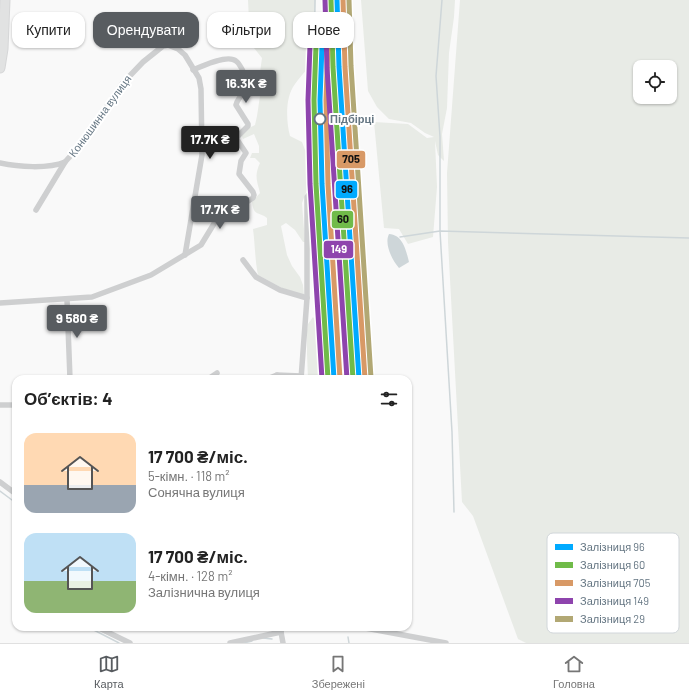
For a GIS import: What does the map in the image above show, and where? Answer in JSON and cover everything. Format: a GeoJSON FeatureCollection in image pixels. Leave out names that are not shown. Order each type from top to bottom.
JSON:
{"type":"FeatureCollection","features":[{"type":"Feature","properties":{"kind":"main road"},"geometry":{"type":"LineString","coordinates":[[0,68],[3,49],[5,0]]}},
{"type":"Feature","properties":{"kind":"street","name":"Конюшинна вулиця"},"geometry":{"type":"LineString","coordinates":[[36,210],[65,162],[83,142],[122,84],[143,62],[163,46],[168,45],[178,49],[185,55],[193,70]]}},
{"type":"Feature","properties":{"kind":"street"},"geometry":{"type":"LineString","coordinates":[[0,303],[67,300],[92,297],[151,275],[185,255],[201,245],[215,222],[253,198],[254,195],[238,174],[246,153],[236,138],[248,126],[248,124],[236,105],[240,95],[248,90],[250,86],[237,61],[231,58],[214,62],[193,70],[199,78],[201,89],[202,155],[195,204],[185,255]]}},
{"type":"Feature","properties":{"kind":"street"},"geometry":{"type":"LineString","coordinates":[[0,163],[24,166],[47,166],[58,165],[65,162]]}},
{"type":"Feature","properties":{"kind":"street"},"geometry":{"type":"LineString","coordinates":[[301,375],[307,298],[307,197],[315,187]]}},
{"type":"Feature","properties":{"kind":"street"},"geometry":{"type":"LineString","coordinates":[[244,260],[256,277],[280,290],[307,298]]}},
{"type":"Feature","properties":{"kind":"street"},"geometry":{"type":"LineString","coordinates":[[67,300],[70,375]]}},
{"type":"Feature","properties":{"kind":"street"},"geometry":{"type":"LineString","coordinates":[[0,405],[12,405]]}},
{"type":"Feature","properties":{"kind":"street"},"geometry":{"type":"LineString","coordinates":[[0,482],[12,491]]}},
{"type":"Feature","properties":{"kind":"street"},"geometry":{"type":"LineString","coordinates":[[105,631],[130,643]]}},
{"type":"Feature","properties":{"kind":"street"},"geometry":{"type":"LineString","coordinates":[[230,643],[278,631]]}},
{"type":"Feature","properties":{"kind":"street"},"geometry":{"type":"LineString","coordinates":[[282,631],[283,643]]}},
{"type":"Feature","properties":{"kind":"street"},"geometry":{"type":"LineString","coordinates":[[382,631],[446,643]]}},
{"type":"Feature","properties":{"kind":"shaded area"},"geometry":{"type":"Polygon","coordinates":[[[248,0],[316,0],[315,12],[293,12],[293,48],[309,48],[309,67],[292,89],[289,96],[287,109],[290,136],[302,142],[305,150],[310,155],[312,166],[312,177],[302,203],[305,242],[303,242],[295,230],[286,223],[281,226],[287,255],[292,266],[300,277],[304,295],[282,288],[258,275],[253,229],[267,225],[267,218],[255,212],[253,207],[252,202],[260,193],[257,175],[260,163],[255,158],[250,158],[252,153],[259,153],[259,146],[254,134],[243,139],[241,134],[245,130],[255,125],[257,116],[260,96],[255,91],[253,83],[259,79],[262,58],[254,48],[285,48],[285,12],[249,12],[248,0]]]}},
{"type":"Feature","properties":{"kind":"shaded area"},"geometry":{"type":"Polygon","coordinates":[[[361,0],[455,0],[449,53],[447,108],[442,134],[444,161],[438,155],[435,141],[437,187],[433,237],[408,244],[399,229],[384,228],[374,122],[408,124],[427,138],[434,137],[425,133],[411,123],[389,119],[377,107],[368,91],[361,0]]]}},
{"type":"Feature","properties":{"kind":"shaded area"},"geometry":{"type":"Polygon","coordinates":[[[460,0],[689,0],[689,643],[526,643],[518,639],[473,516],[462,502],[448,242],[447,173],[460,0]]]}},
{"type":"Feature","properties":{"kind":"shaded area"},"geometry":{"type":"Polygon","coordinates":[[[389,234],[398,237],[401,240],[407,253],[409,262],[399,268],[388,247],[387,242],[389,234]]]}},
{"type":"Feature","properties":{"kind":"shaded area"},"geometry":{"type":"Polygon","coordinates":[[[313,317],[322,333],[326,351],[332,362],[332,375],[308,375],[308,324],[313,317]]]}},
{"type":"Feature","properties":{"kind":"waterway"},"geometry":{"type":"LineString","coordinates":[[314,63],[315,0]]}},
{"type":"Feature","properties":{"kind":"waterway"},"geometry":{"type":"LineString","coordinates":[[442,0],[436,76],[440,137],[440,231],[452,432],[454,512]]}},
{"type":"Feature","properties":{"kind":"waterway"},"geometry":{"type":"LineString","coordinates":[[352,69],[346,88],[366,375]]}},
{"type":"Feature","properties":{"kind":"waterway"},"geometry":{"type":"LineString","coordinates":[[400,237],[440,231],[689,238]]}},
{"type":"Feature","properties":{"kind":"waterway"},"geometry":{"type":"LineString","coordinates":[[0,491],[12,500]]}},
{"type":"Feature","properties":{"kind":"waterway"},"geometry":{"type":"LineString","coordinates":[[96,631],[119,643]]}},
{"type":"Feature","properties":{"kind":"waterway"},"geometry":{"type":"LineString","coordinates":[[348,637],[349,643]]}},
{"type":"Feature","properties":{"kind":"waterway"},"geometry":{"type":"LineString","coordinates":[[263,638],[272,639]]}},
{"type":"Feature","properties":{"kind":"waterway"},"geometry":{"type":"LineString","coordinates":[[244,643],[252,641]]}},
{"type":"Feature","properties":{"kind":"rail line","name":"149"},"geometry":{"type":"LineString","coordinates":[[325,0],[327,68],[347,375]]}},
{"type":"Feature","properties":{"kind":"rail line","name":"60"},"geometry":{"type":"LineString","coordinates":[[331,0],[333,67],[353,375]]}},
{"type":"Feature","properties":{"kind":"rail line","name":"96"},"geometry":{"type":"LineString","coordinates":[[337,0],[339,67],[359,375]]}},
{"type":"Feature","properties":{"kind":"rail line","name":"705"},"geometry":{"type":"LineString","coordinates":[[343,0],[345,67],[365,375]]}},
{"type":"Feature","properties":{"kind":"rail line","name":"29"},"geometry":{"type":"LineString","coordinates":[[349,0],[351,66],[371,375]]}},
{"type":"Feature","properties":{"kind":"rail line","name":"149"},"geometry":{"type":"LineString","coordinates":[[310,48],[308,100],[310,184],[322,375]]}},
{"type":"Feature","properties":{"kind":"rail line","name":"60"},"geometry":{"type":"LineString","coordinates":[[316,48],[314,100],[316,184],[328,375]]}},
{"type":"Feature","properties":{"kind":"rail line","name":"96"},"geometry":{"type":"LineString","coordinates":[[322,48],[320,100],[322,184],[334,375]]}},
{"type":"Feature","properties":{"kind":"rail line","name":"705"},"geometry":{"type":"LineString","coordinates":[[328,48],[326,100],[328,184],[340,375]]}},
{"type":"Feature","properties":{"kind":"place","name":"Підбірці"},"geometry":{"type":"Point","coordinates":[320,119]}}]}
